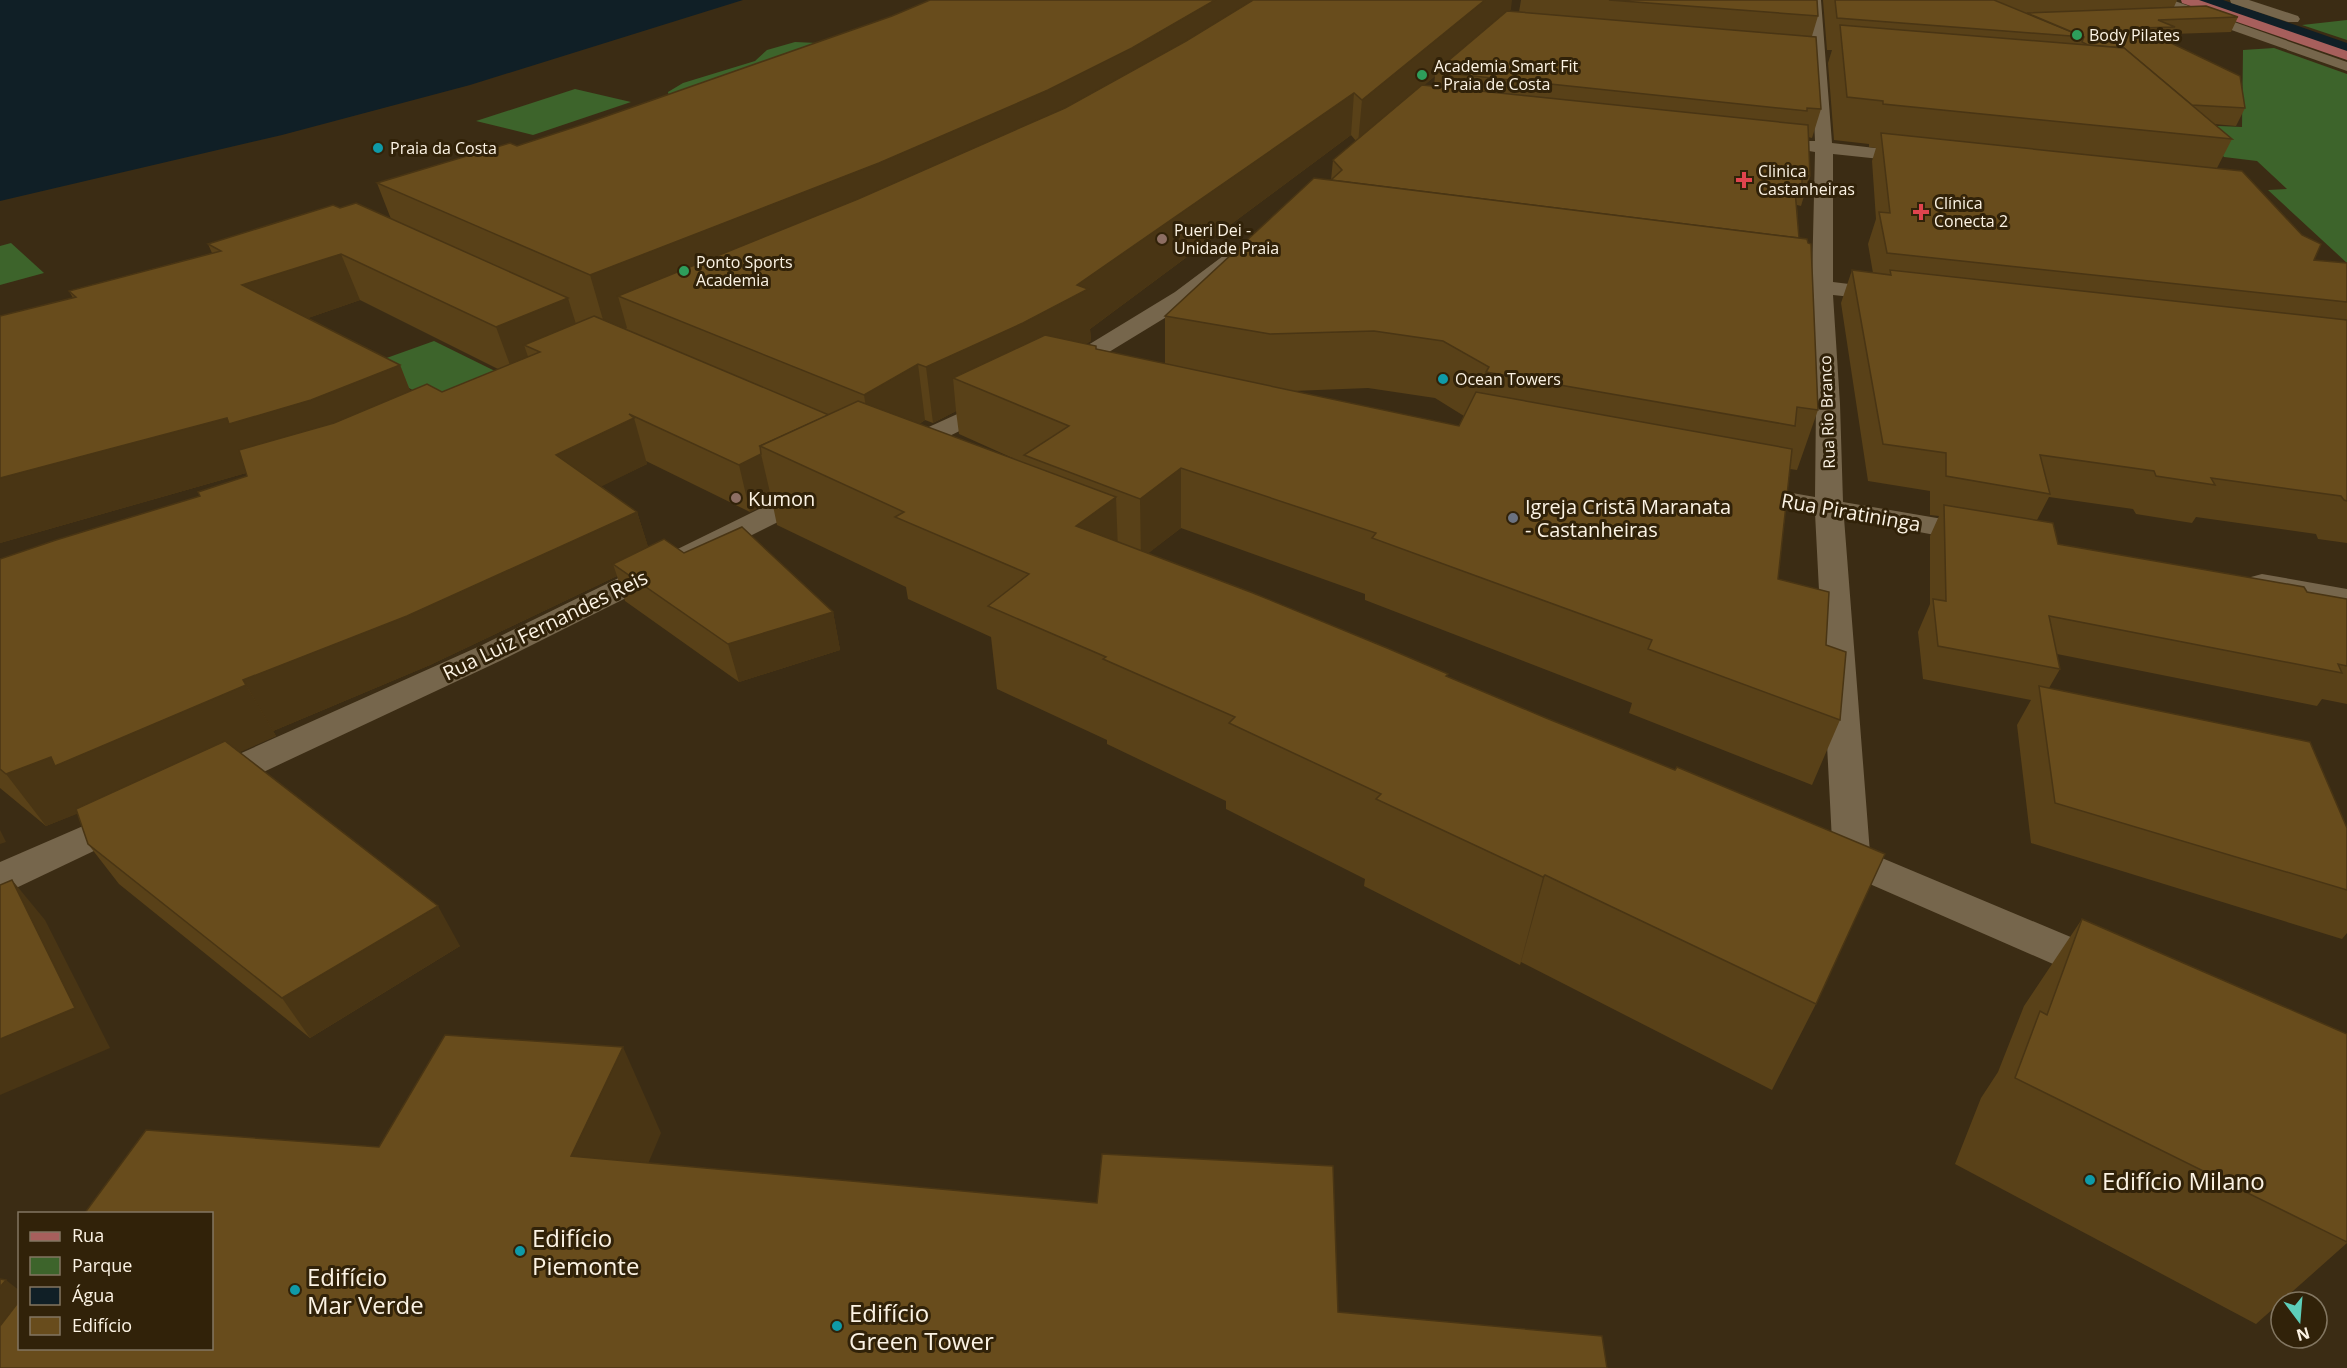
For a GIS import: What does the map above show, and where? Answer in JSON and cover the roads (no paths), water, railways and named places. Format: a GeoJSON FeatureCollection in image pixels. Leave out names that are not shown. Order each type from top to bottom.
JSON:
{"type":"FeatureCollection","features":[{"type":"Feature","properties":{"kind":"main road"},"geometry":{"type":"LineString","coordinates":[[2187,0],[2347,56]]}},
{"type":"Feature","properties":{"kind":"main road"},"geometry":{"type":"LineString","coordinates":[[2214,0],[2347,45]]}},
{"type":"Feature","properties":{"kind":"street","name":"Rua Rio Branco"},"geometry":{"type":"LineString","coordinates":[[1815,0],[1824,148],[1822,288],[1828,404],[1829,508],[1852,860]]}},
{"type":"Feature","properties":{"kind":"street"},"geometry":{"type":"LineString","coordinates":[[2160,0],[2347,67]]}},
{"type":"Feature","properties":{"kind":"street"},"geometry":{"type":"LineString","coordinates":[[2236,0],[2293,19]]}},
{"type":"Feature","properties":{"kind":"street"},"geometry":{"type":"LineString","coordinates":[[2167,15],[2202,14]]}},
{"type":"Feature","properties":{"kind":"street"},"geometry":{"type":"LineString","coordinates":[[1789,144],[1930,160]]}},
{"type":"Feature","properties":{"kind":"street"},"geometry":{"type":"LineString","coordinates":[[907,477],[873,464],[1074,365],[1183,297],[1258,239]]}},
{"type":"Feature","properties":{"kind":"street"},"geometry":{"type":"LineString","coordinates":[[1752,278],[1903,297]]}},
{"type":"Feature","properties":{"kind":"street"},"geometry":{"type":"LineString","coordinates":[[1074,365],[1109,372]]}},
{"type":"Feature","properties":{"kind":"street","name":"Rua Luiz Fernandes Reis"},"geometry":{"type":"LineString","coordinates":[[185,794],[491,653],[842,480]]}},
{"type":"Feature","properties":{"kind":"street","name":"Rua Piratininga"},"geometry":{"type":"LineString","coordinates":[[1716,487],[2006,539]]}},
{"type":"Feature","properties":{"kind":"street"},"geometry":{"type":"LineString","coordinates":[[2241,579],[2347,597]]}},
{"type":"Feature","properties":{"kind":"street"},"geometry":{"type":"LineString","coordinates":[[0,879],[153,808]]}},
{"type":"Feature","properties":{"kind":"street"},"geometry":{"type":"LineString","coordinates":[[1807,842],[2132,982]]}},
{"type":"Feature","properties":{"kind":"water"},"geometry":{"type":"Polygon","coordinates":[[[0,0],[743,0],[470,85],[282,135],[0,201],[0,0]]]}},
{"type":"Feature","properties":{"kind":"waterway"},"geometry":{"type":"LineString","coordinates":[[2204,0],[2347,50]]}},
{"type":"Feature","properties":{"kind":"place","name":"Body Pilates"},"geometry":{"type":"Point","coordinates":[2077,35]}},
{"type":"Feature","properties":{"kind":"place","name":"Academia Smart Fit - Praia de Costa"},"geometry":{"type":"Point","coordinates":[1422,75]}},
{"type":"Feature","properties":{"kind":"place","name":"Praia da Costa"},"geometry":{"type":"Point","coordinates":[378,148]}},
{"type":"Feature","properties":{"kind":"place","name":"Clinica Castanheiras"},"geometry":{"type":"Point","coordinates":[1744,180]}},
{"type":"Feature","properties":{"kind":"place","name":"Clínica Conecta 2"},"geometry":{"type":"Point","coordinates":[1921,212]}},
{"type":"Feature","properties":{"kind":"place","name":"Pueri Dei - Unidade Praia"},"geometry":{"type":"Point","coordinates":[1162,239]}},
{"type":"Feature","properties":{"kind":"place","name":"Ponto Sports Academia"},"geometry":{"type":"Point","coordinates":[684,271]}},
{"type":"Feature","properties":{"kind":"place","name":"Ocean Towers"},"geometry":{"type":"Point","coordinates":[1443,379]}},
{"type":"Feature","properties":{"kind":"place","name":"Kumon"},"geometry":{"type":"Point","coordinates":[736,498]}},
{"type":"Feature","properties":{"kind":"place","name":"Igreja Cristã Maranata - Castanheiras"},"geometry":{"type":"Point","coordinates":[1513,518]}},
{"type":"Feature","properties":{"kind":"place","name":"Edifício Milano"},"geometry":{"type":"Point","coordinates":[2090,1180]}},
{"type":"Feature","properties":{"kind":"place","name":"Edifício Piemonte"},"geometry":{"type":"Point","coordinates":[520,1251]}},
{"type":"Feature","properties":{"kind":"place","name":"Edifício Mar Verde"},"geometry":{"type":"Point","coordinates":[295,1290]}},
{"type":"Feature","properties":{"kind":"place","name":"Edifício Green Tower"},"geometry":{"type":"Point","coordinates":[837,1326]}}]}
